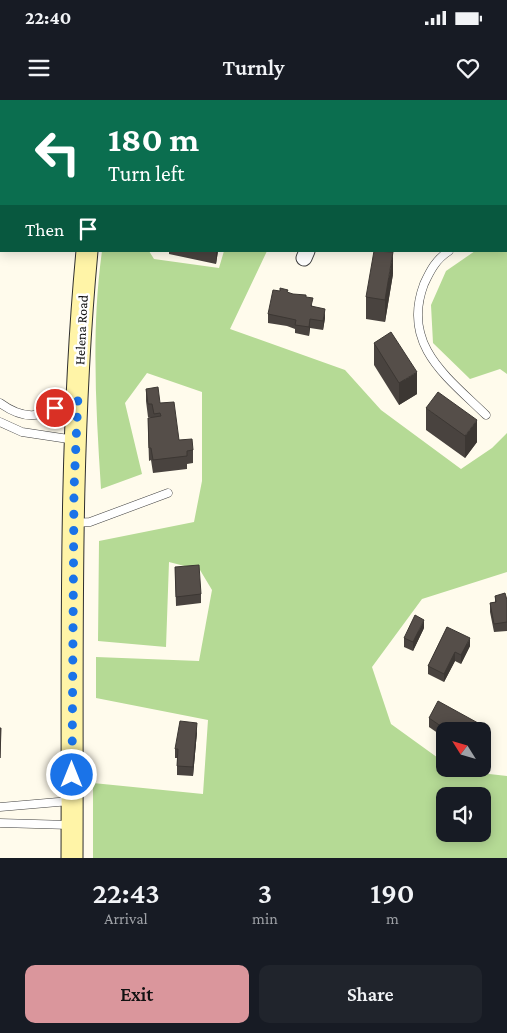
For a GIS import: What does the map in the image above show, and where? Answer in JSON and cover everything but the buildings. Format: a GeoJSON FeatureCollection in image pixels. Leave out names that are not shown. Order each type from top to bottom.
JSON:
{"type":"FeatureCollection","features":[{"type":"Feature","properties":{"kind":"main road","name":"Helena Road"},"geometry":{"type":"LineString","coordinates":[[72,858],[76,440],[82,305],[87,252]]}},
{"type":"Feature","properties":{"kind":"lane"},"geometry":{"type":"LineString","coordinates":[[448,252],[430,271],[422,291],[417,315],[420,338],[436,366],[486,415]]}},
{"type":"Feature","properties":{"kind":"lane"},"geometry":{"type":"LineString","coordinates":[[0,403],[11,410],[29,416],[46,414],[78,395]]}},
{"type":"Feature","properties":{"kind":"lane"},"geometry":{"type":"LineString","coordinates":[[0,422],[22,432],[76,440]]}},
{"type":"Feature","properties":{"kind":"lane"},"geometry":{"type":"LineString","coordinates":[[74,523],[90,522],[168,493]]}},
{"type":"Feature","properties":{"kind":"lane"},"geometry":{"type":"LineString","coordinates":[[0,807],[72,801]]}},
{"type":"Feature","properties":{"kind":"lane"},"geometry":{"type":"LineString","coordinates":[[0,823],[72,825]]}},
{"type":"Feature","properties":{"kind":"green space"},"geometry":{"type":"Polygon","coordinates":[[[102,252],[150,252],[154,259],[219,268],[224,252],[267,252],[230,329],[345,370],[381,410],[461,469],[492,448],[507,433],[507,572],[422,599],[372,667],[391,724],[436,756],[436,778],[491,778],[491,774],[507,776],[507,858],[93,858],[93,783],[203,794],[208,720],[96,698],[96,657],[199,661],[212,590],[200,570],[169,562],[166,647],[98,641],[99,541],[194,522],[202,481],[202,392],[147,373],[125,403],[142,474],[101,489],[95,370],[96,310],[102,252]]]}},
{"type":"Feature","properties":{"kind":"green space"},"geometry":{"type":"Polygon","coordinates":[[[474,252],[507,252],[507,374],[500,369],[470,379],[433,343],[431,305],[446,271],[474,252]]]}},
{"type":"Feature","properties":{"kind":"route"},"geometry":{"type":"LineString","coordinates":[[55,408],[78,395],[74,490],[72,775]]}}]}
